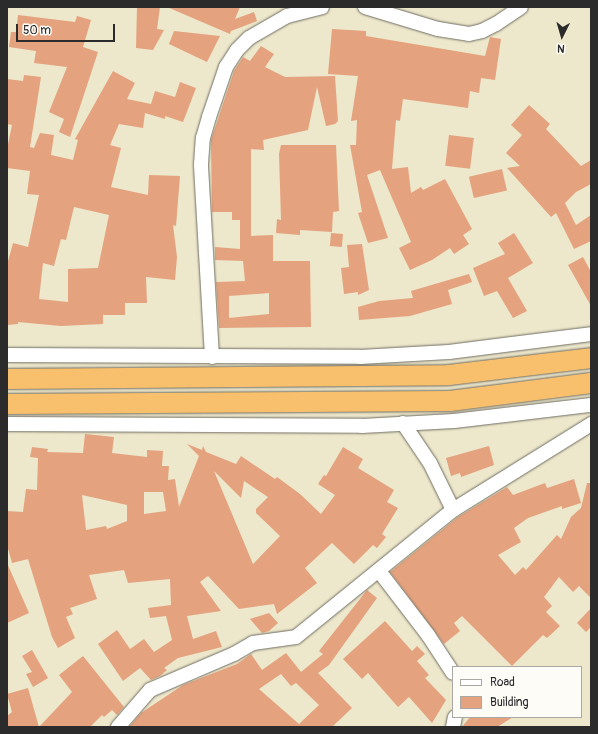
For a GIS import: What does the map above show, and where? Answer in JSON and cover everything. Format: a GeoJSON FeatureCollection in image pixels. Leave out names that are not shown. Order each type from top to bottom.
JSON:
{"type":"FeatureCollection","features":[{"type":"Feature","properties":{"kind":"highway"},"geometry":{"type":"LineString","coordinates":[[7,379],[449,375],[591,358]]}},
{"type":"Feature","properties":{"kind":"highway"},"geometry":{"type":"LineString","coordinates":[[7,404],[450,401],[591,384]]}},
{"type":"Feature","properties":{"kind":"street"},"geometry":{"type":"LineString","coordinates":[[212,357],[201,164],[203,138],[209,117],[226,67],[237,50],[249,38],[287,16],[322,7]]}},
{"type":"Feature","properties":{"kind":"street"},"geometry":{"type":"LineString","coordinates":[[366,7],[438,29],[469,34],[496,24],[521,7]]}},
{"type":"Feature","properties":{"kind":"street"},"geometry":{"type":"LineString","coordinates":[[7,355],[360,357],[449,352],[591,334]]}},
{"type":"Feature","properties":{"kind":"street"},"geometry":{"type":"LineString","coordinates":[[7,424],[212,426],[403,424],[454,421],[591,405]]}},
{"type":"Feature","properties":{"kind":"street"},"geometry":{"type":"LineString","coordinates":[[403,424],[430,462],[453,510]]}},
{"type":"Feature","properties":{"kind":"street"},"geometry":{"type":"LineString","coordinates":[[118,727],[150,690],[234,654],[253,643],[296,637],[453,510],[591,424]]}},
{"type":"Feature","properties":{"kind":"street"},"geometry":{"type":"LineString","coordinates":[[378,572],[428,634],[452,671]]}},
{"type":"Feature","properties":{"kind":"building"},"geometry":{"type":"Polygon","coordinates":[[[137,7],[160,7],[157,29],[164,30],[153,50],[136,48],[137,7]]]}},
{"type":"Feature","properties":{"kind":"building"},"geometry":{"type":"Polygon","coordinates":[[[167,7],[240,7],[235,19],[254,12],[257,21],[231,31],[230,34],[167,7]]]}},
{"type":"Feature","properties":{"kind":"building"},"geometry":{"type":"Polygon","coordinates":[[[18,15],[75,22],[77,16],[91,20],[83,47],[98,52],[70,137],[59,132],[64,119],[49,112],[67,67],[34,63],[36,51],[9,47],[11,32],[16,32],[18,15]]]}},
{"type":"Feature","properties":{"kind":"building"},"geometry":{"type":"Polygon","coordinates":[[[332,29],[366,31],[366,36],[485,56],[490,37],[501,39],[495,80],[481,78],[479,93],[470,91],[468,108],[403,99],[400,121],[396,120],[392,169],[408,167],[411,193],[421,187],[423,190],[445,179],[472,229],[463,235],[469,244],[454,254],[450,248],[432,260],[410,270],[399,248],[411,242],[380,170],[367,175],[388,238],[368,243],[358,213],[362,212],[350,145],[356,145],[357,120],[351,121],[358,76],[328,74],[332,29]]]}},
{"type":"Feature","properties":{"kind":"building"},"geometry":{"type":"Polygon","coordinates":[[[174,31],[220,36],[207,62],[169,44],[174,31]]]}},
{"type":"Feature","properties":{"kind":"building"},"geometry":{"type":"Polygon","coordinates":[[[261,46],[274,54],[265,67],[285,77],[335,76],[338,121],[335,124],[326,126],[317,87],[308,130],[263,140],[264,150],[251,149],[251,236],[273,235],[273,261],[310,261],[311,327],[219,328],[216,282],[245,281],[243,261],[215,260],[215,247],[240,249],[240,220],[232,220],[232,212],[212,212],[211,140],[234,71],[243,57],[250,61],[261,46]],[[269,293],[229,296],[229,318],[269,314],[269,293]]]}},
{"type":"Feature","properties":{"kind":"building"},"geometry":{"type":"Polygon","coordinates":[[[113,71],[135,83],[127,99],[151,104],[155,91],[175,97],[180,82],[196,88],[183,122],[165,116],[165,119],[145,113],[143,128],[119,124],[110,145],[121,148],[111,187],[148,195],[149,175],[180,176],[176,226],[173,225],[177,257],[175,280],[146,277],[147,303],[125,303],[125,315],[103,315],[103,324],[61,326],[18,322],[18,324],[7,325],[7,265],[13,243],[28,247],[39,195],[27,194],[30,171],[7,168],[7,149],[12,125],[7,124],[7,79],[23,81],[24,75],[41,77],[30,147],[34,148],[40,133],[54,135],[51,155],[73,160],[78,140],[75,139],[113,71]],[[74,207],[66,240],[61,239],[54,266],[43,263],[39,299],[68,302],[68,269],[98,268],[109,215],[74,207]]]}},
{"type":"Feature","properties":{"kind":"building"},"geometry":{"type":"Polygon","coordinates":[[[529,105],[550,124],[546,129],[581,166],[591,160],[591,184],[576,192],[565,203],[576,225],[591,215],[591,241],[574,249],[556,213],[551,217],[507,168],[520,166],[506,153],[522,135],[511,125],[529,105]]]}},
{"type":"Feature","properties":{"kind":"building"},"geometry":{"type":"Polygon","coordinates":[[[449,135],[474,138],[470,169],[445,166],[449,135]]]}},
{"type":"Feature","properties":{"kind":"building"},"geometry":{"type":"Polygon","coordinates":[[[281,145],[336,145],[339,211],[333,212],[332,232],[300,230],[300,235],[276,233],[277,219],[281,220],[279,154],[281,145]]]}},
{"type":"Feature","properties":{"kind":"building"},"geometry":{"type":"Polygon","coordinates":[[[502,169],[507,190],[474,198],[469,177],[502,169]]]}},
{"type":"Feature","properties":{"kind":"building"},"geometry":{"type":"Polygon","coordinates":[[[331,233],[343,234],[342,247],[330,246],[331,233]]]}},
{"type":"Feature","properties":{"kind":"building"},"geometry":{"type":"Polygon","coordinates":[[[514,233],[533,263],[508,278],[527,311],[513,318],[497,291],[484,296],[473,268],[505,254],[498,243],[514,233]]]}},
{"type":"Feature","properties":{"kind":"building"},"geometry":{"type":"Polygon","coordinates":[[[362,244],[369,290],[358,295],[358,292],[344,294],[341,268],[349,267],[347,245],[362,244]]]}},
{"type":"Feature","properties":{"kind":"building"},"geometry":{"type":"Polygon","coordinates":[[[583,257],[591,272],[591,306],[568,265],[583,257]]]}},
{"type":"Feature","properties":{"kind":"building"},"geometry":{"type":"Polygon","coordinates":[[[469,274],[472,282],[448,290],[452,304],[410,316],[359,320],[358,307],[379,301],[413,298],[411,291],[469,274]]]}},
{"type":"Feature","properties":{"kind":"building"},"geometry":{"type":"Polygon","coordinates":[[[85,434],[114,437],[112,453],[147,457],[147,450],[163,451],[162,466],[169,466],[168,480],[175,479],[179,507],[199,456],[187,444],[202,450],[203,446],[206,452],[236,464],[241,456],[275,479],[277,477],[300,494],[321,514],[335,495],[318,484],[324,475],[326,476],[343,447],[363,459],[358,468],[394,490],[387,502],[398,508],[382,534],[386,537],[377,548],[373,545],[354,564],[332,543],[305,568],[317,583],[277,614],[274,604],[239,609],[208,576],[200,582],[221,611],[187,616],[193,639],[216,631],[222,647],[178,658],[164,668],[167,670],[160,676],[151,680],[140,668],[123,681],[98,644],[117,630],[130,649],[144,639],[154,652],[172,640],[166,616],[150,618],[148,608],[171,605],[170,579],[128,583],[124,570],[89,575],[97,599],[70,608],[73,614],[66,617],[75,638],[58,648],[52,637],[28,559],[12,563],[7,545],[7,511],[23,512],[26,489],[37,490],[38,458],[30,457],[32,447],[48,449],[47,452],[83,453],[85,434]],[[214,471],[253,564],[280,536],[256,513],[256,509],[268,497],[244,481],[241,498],[214,471]],[[144,492],[144,514],[166,511],[163,492],[144,492]],[[82,495],[86,530],[106,526],[107,529],[127,521],[127,505],[82,495]]]}},
{"type":"Feature","properties":{"kind":"building"},"geometry":{"type":"Polygon","coordinates":[[[489,446],[494,465],[461,477],[460,473],[451,476],[446,458],[489,446]]]}},
{"type":"Feature","properties":{"kind":"building"},"geometry":{"type":"Polygon","coordinates":[[[574,479],[581,503],[562,509],[562,506],[528,518],[514,528],[521,542],[498,555],[515,575],[523,567],[526,570],[557,535],[561,539],[571,517],[581,508],[587,483],[591,483],[591,598],[579,586],[573,592],[559,577],[544,597],[552,606],[546,612],[560,626],[547,638],[543,635],[512,666],[462,616],[454,623],[460,631],[444,644],[390,572],[458,517],[507,487],[513,495],[545,483],[547,488],[574,479]]]}},
{"type":"Feature","properties":{"kind":"building"},"geometry":{"type":"Polygon","coordinates":[[[7,563],[29,613],[7,623],[7,563]]]}},
{"type":"Feature","properties":{"kind":"building"},"geometry":{"type":"Polygon","coordinates":[[[367,590],[377,598],[329,665],[318,673],[352,708],[332,727],[129,727],[141,713],[183,685],[237,664],[251,654],[262,670],[286,653],[301,672],[323,654],[319,651],[367,590]],[[281,674],[259,689],[299,724],[319,705],[296,683],[291,686],[281,674]]]}},
{"type":"Feature","properties":{"kind":"building"},"geometry":{"type":"Polygon","coordinates":[[[591,608],[591,627],[586,632],[577,623],[591,608]]]}},
{"type":"Feature","properties":{"kind":"building"},"geometry":{"type":"Polygon","coordinates":[[[269,613],[278,623],[269,631],[262,633],[250,619],[269,613]]]}},
{"type":"Feature","properties":{"kind":"building"},"geometry":{"type":"Polygon","coordinates":[[[385,621],[412,651],[417,646],[425,654],[417,661],[429,675],[425,678],[446,700],[432,723],[409,697],[398,707],[368,673],[362,679],[343,659],[385,621]]]}},
{"type":"Feature","properties":{"kind":"building"},"geometry":{"type":"Polygon","coordinates":[[[32,650],[48,678],[33,687],[26,674],[32,672],[22,656],[32,650]]]}},
{"type":"Feature","properties":{"kind":"building"},"geometry":{"type":"Polygon","coordinates":[[[83,656],[124,707],[117,715],[112,710],[104,717],[102,715],[90,727],[39,727],[72,692],[59,675],[83,656]]]}},
{"type":"Feature","properties":{"kind":"building"},"geometry":{"type":"Polygon","coordinates":[[[28,688],[39,727],[7,727],[7,716],[12,712],[7,694],[28,688]]]}},
{"type":"Feature","properties":{"kind":"building"},"geometry":{"type":"Polygon","coordinates":[[[469,718],[511,718],[497,727],[462,727],[469,718]]]}}]}
